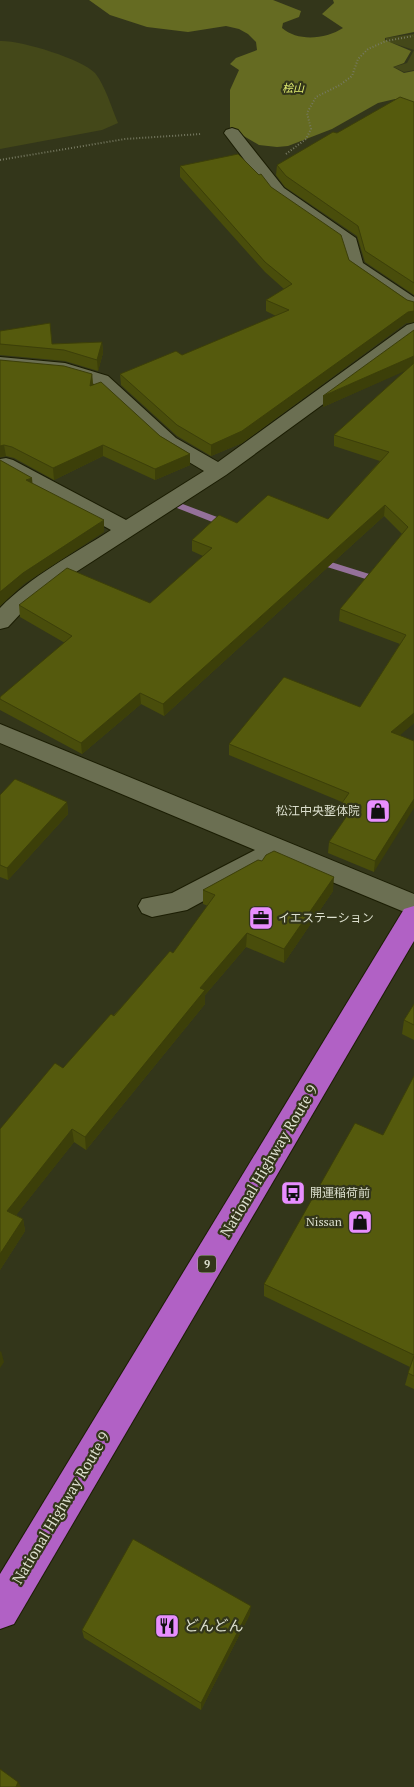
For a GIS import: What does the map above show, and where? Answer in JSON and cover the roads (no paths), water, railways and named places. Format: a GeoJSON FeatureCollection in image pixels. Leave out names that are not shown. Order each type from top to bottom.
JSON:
{"type":"FeatureCollection","features":[{"type":"Feature","properties":{"kind":"highway","name":"National Highway Route 9"},"geometry":{"type":"LineString","coordinates":[[0,1610],[414,917]]}},
{"type":"Feature","properties":{"kind":"street"},"geometry":{"type":"LineString","coordinates":[[232,132],[278,192],[350,242],[355,265],[414,305]]}},
{"type":"Feature","properties":{"kind":"street"},"geometry":{"type":"LineString","coordinates":[[0,622],[15,606],[51,578],[219,471],[414,329]]}},
{"type":"Feature","properties":{"kind":"street"},"geometry":{"type":"LineString","coordinates":[[0,363],[77,371],[95,377],[169,442],[219,471]]}},
{"type":"Feature","properties":{"kind":"street"},"geometry":{"type":"LineString","coordinates":[[6,464],[128,530]]}},
{"type":"Feature","properties":{"kind":"street"},"geometry":{"type":"LineString","coordinates":[[0,733],[414,906]]}},
{"type":"Feature","properties":{"kind":"street"},"geometry":{"type":"LineString","coordinates":[[152,906],[177,903],[268,854],[275,847]]}},
{"type":"Feature","properties":{"kind":"waterway"},"geometry":{"type":"LineString","coordinates":[[180,506],[229,525]]}},
{"type":"Feature","properties":{"kind":"waterway"},"geometry":{"type":"LineString","coordinates":[[315,560],[414,591]]}},
{"type":"Feature","properties":{"kind":"place","name":"松江中央整体院"},"geometry":{"type":"Point","coordinates":[378,811]}},
{"type":"Feature","properties":{"kind":"place","name":"イエステーション"},"geometry":{"type":"Point","coordinates":[261,918]}},
{"type":"Feature","properties":{"kind":"place","name":"開運稲荷前"},"geometry":{"type":"Point","coordinates":[293,1193]}},
{"type":"Feature","properties":{"kind":"place","name":"Nissan"},"geometry":{"type":"Point","coordinates":[360,1222]}},
{"type":"Feature","properties":{"kind":"place","name":"どんどん"},"geometry":{"type":"Point","coordinates":[167,1626]}},
{"type":"Feature","properties":{"kind":"park label","name":"桧山"},"geometry":{"type":"Point","coordinates":[293,88]}}]}
